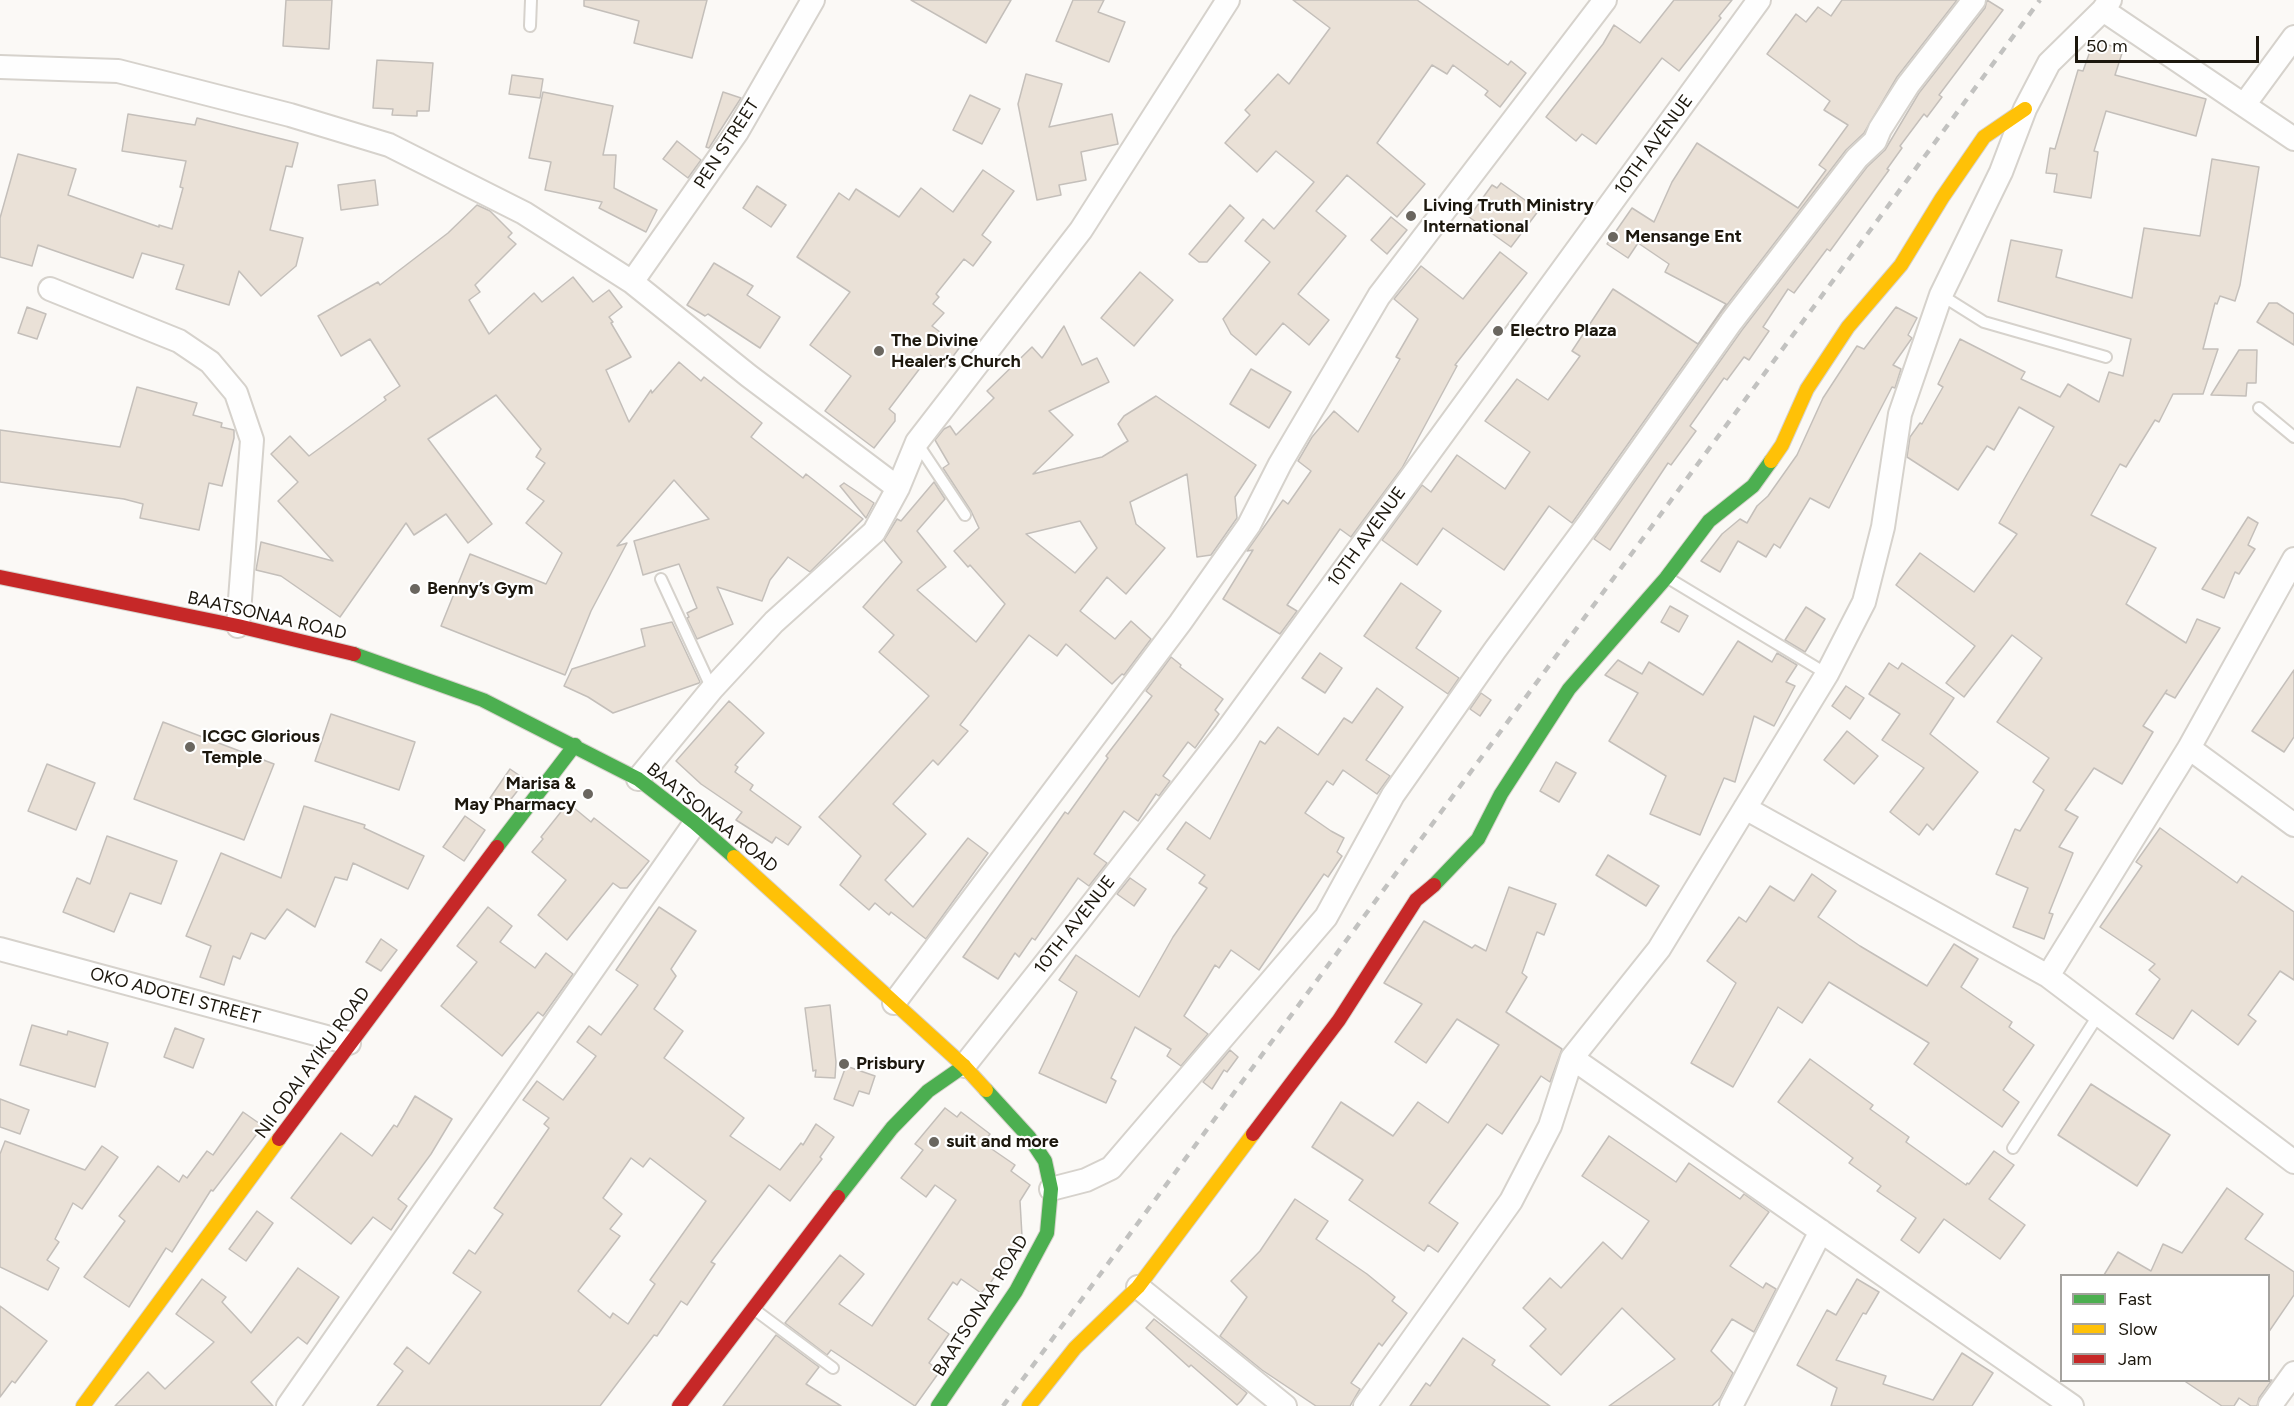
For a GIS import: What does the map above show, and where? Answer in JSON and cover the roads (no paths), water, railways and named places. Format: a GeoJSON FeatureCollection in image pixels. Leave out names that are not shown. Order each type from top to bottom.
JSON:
{"type":"FeatureCollection","features":[{"type":"Feature","properties":{"kind":"street","name":"PEN STREET"},"geometry":{"type":"LineString","coordinates":[[632,282],[737,132],[813,0]]}},
{"type":"Feature","properties":{"kind":"street"},"geometry":{"type":"LineString","coordinates":[[638,779],[712,689],[774,622],[874,532],[898,488],[917,442],[1081,230],[1228,0]]}},
{"type":"Feature","properties":{"kind":"street"},"geometry":{"type":"LineString","coordinates":[[894,1003],[1180,623],[1249,525],[1280,464],[1379,296],[1605,0]]}},
{"type":"Feature","properties":{"kind":"street","name":"10TH AVENUE"},"geometry":{"type":"LineString","coordinates":[[964,1066],[1225,733],[1759,0]]}},
{"type":"Feature","properties":{"kind":"street"},"geometry":{"type":"LineString","coordinates":[[1051,1189],[1086,1180],[1111,1168],[1326,917],[1392,795],[1731,322],[1857,158],[1875,141],[1908,85],[1974,0]]}},
{"type":"Feature","properties":{"kind":"street"},"geometry":{"type":"LineString","coordinates":[[1365,1406],[1511,1201],[1550,1126],[1572,1058],[1659,949],[1827,674],[1864,602],[1884,527],[1891,462],[1900,414],[1941,295],[2001,172],[2025,109],[2049,63],[2106,5],[2294,139]]}},
{"type":"Feature","properties":{"kind":"street"},"geometry":{"type":"LineString","coordinates":[[2244,105],[2294,37]]}},
{"type":"Feature","properties":{"kind":"street"},"geometry":{"type":"LineString","coordinates":[[0,67],[118,71],[290,115],[389,145],[524,213],[632,282],[749,376],[898,488]]}},
{"type":"Feature","properties":{"kind":"street"},"geometry":{"type":"LineString","coordinates":[[1029,1406],[1075,1348],[1138,1287],[1338,1020],[1416,900],[1448,872],[1478,839],[1501,794],[1569,689],[1666,578],[1709,521],[1753,486],[1777,453],[1813,380],[1848,327],[1901,265],[1942,198],[1984,137],[2025,109]]}},
{"type":"Feature","properties":{"kind":"street"},"geometry":{"type":"LineString","coordinates":[[50,289],[179,341],[210,362],[236,393],[252,440],[238,626]]}},
{"type":"Feature","properties":{"kind":"street"},"geometry":{"type":"LineString","coordinates":[[2048,976],[2189,748],[2294,559]]}},
{"type":"Feature","properties":{"kind":"street","name":"BAATSONAA ROAD"},"geometry":{"type":"LineString","coordinates":[[0,576],[238,626],[373,660],[483,700],[638,779],[694,823],[767,886],[964,1066],[1029,1137],[1045,1161],[1051,1189],[1047,1233],[1016,1291],[938,1406]]}},
{"type":"Feature","properties":{"kind":"street","name":"NII ODAI AYIKU ROAD"},"geometry":{"type":"LineString","coordinates":[[83,1406],[349,1043],[575,745]]}},
{"type":"Feature","properties":{"kind":"street"},"geometry":{"type":"LineString","coordinates":[[2189,748],[2294,825]]}},
{"type":"Feature","properties":{"kind":"street"},"geometry":{"type":"LineString","coordinates":[[1745,808],[2048,976],[2294,1162]]}},
{"type":"Feature","properties":{"kind":"street"},"geometry":{"type":"LineString","coordinates":[[288,1406],[694,823]]}},
{"type":"Feature","properties":{"kind":"street","name":"OKO ADOTEI STREET"},"geometry":{"type":"LineString","coordinates":[[0,949],[349,1043]]}},
{"type":"Feature","properties":{"kind":"street"},"geometry":{"type":"LineString","coordinates":[[1572,1058],[2072,1406]]}},
{"type":"Feature","properties":{"kind":"street"},"geometry":{"type":"LineString","coordinates":[[679,1406],[892,1128],[928,1091],[964,1066]]}},
{"type":"Feature","properties":{"kind":"street"},"geometry":{"type":"LineString","coordinates":[[1731,1406],[1821,1231]]}},
{"type":"Feature","properties":{"kind":"street"},"geometry":{"type":"LineString","coordinates":[[1138,1287],[1285,1406]]}},
{"type":"Feature","properties":{"kind":"street"},"geometry":{"type":"LineString","coordinates":[[2270,1406],[2294,1373]]}},
{"type":"Feature","properties":{"kind":"lane"},"geometry":{"type":"LineString","coordinates":[[530,26],[531,0]]}},
{"type":"Feature","properties":{"kind":"lane"},"geometry":{"type":"LineString","coordinates":[[1941,295],[1984,322],[2106,357]]}},
{"type":"Feature","properties":{"kind":"lane"},"geometry":{"type":"LineString","coordinates":[[2259,408],[2294,437]]}},
{"type":"Feature","properties":{"kind":"lane"},"geometry":{"type":"LineString","coordinates":[[917,442],[965,515]]}},
{"type":"Feature","properties":{"kind":"lane"},"geometry":{"type":"LineString","coordinates":[[1666,578],[1827,674]]}},
{"type":"Feature","properties":{"kind":"lane"},"geometry":{"type":"LineString","coordinates":[[661,579],[712,689]]}},
{"type":"Feature","properties":{"kind":"lane"},"geometry":{"type":"LineString","coordinates":[[2013,1148],[2099,1014]]}},
{"type":"Feature","properties":{"kind":"lane"},"geometry":{"type":"LineString","coordinates":[[752,1308],[833,1368]]}},
{"type":"Feature","properties":{"kind":"railway"},"geometry":{"type":"LineString","coordinates":[[1003,1406],[2040,0]]}},
{"type":"Feature","properties":{"kind":"place","name":"Living Truth Ministry International"},"geometry":{"type":"Point","coordinates":[1411,216]}},
{"type":"Feature","properties":{"kind":"place","name":"Mensange Ent"},"geometry":{"type":"Point","coordinates":[1613,237]}},
{"type":"Feature","properties":{"kind":"place","name":"Electro Plaza"},"geometry":{"type":"Point","coordinates":[1498,331]}},
{"type":"Feature","properties":{"kind":"place","name":"The Divine Healer’s Church"},"geometry":{"type":"Point","coordinates":[879,351]}},
{"type":"Feature","properties":{"kind":"place","name":"Benny’s Gym"},"geometry":{"type":"Point","coordinates":[415,589]}},
{"type":"Feature","properties":{"kind":"place","name":"ICGC Glorious Temple"},"geometry":{"type":"Point","coordinates":[190,747]}},
{"type":"Feature","properties":{"kind":"place","name":"Marisa & May Pharmacy"},"geometry":{"type":"Point","coordinates":[588,794]}},
{"type":"Feature","properties":{"kind":"place","name":"Prisbury"},"geometry":{"type":"Point","coordinates":[844,1064]}},
{"type":"Feature","properties":{"kind":"place","name":"suit and more"},"geometry":{"type":"Point","coordinates":[934,1142]}}]}
